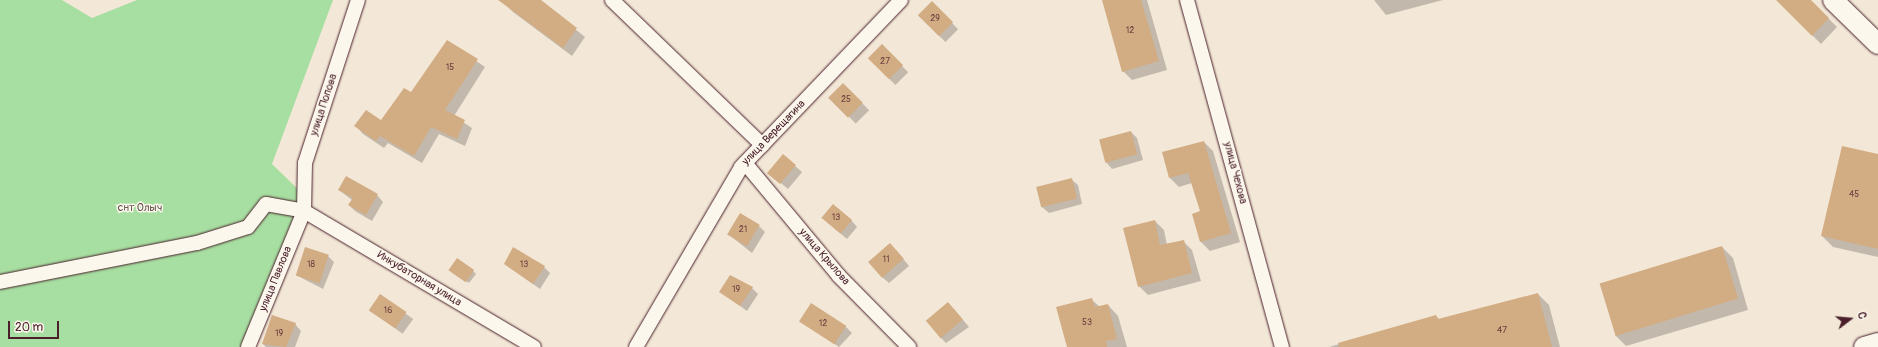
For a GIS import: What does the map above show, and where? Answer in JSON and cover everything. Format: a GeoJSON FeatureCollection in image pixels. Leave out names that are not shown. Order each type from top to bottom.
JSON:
{"type":"FeatureCollection","features":[{"type":"Feature","properties":{"kind":"main road"},"geometry":{"type":"LineString","coordinates":[[1833,0],[1878,44]]}},
{"type":"Feature","properties":{"kind":"main road"},"geometry":{"type":"LineString","coordinates":[[1864,347],[1878,343]]}},
{"type":"Feature","properties":{"kind":"street","name":"улица Попова"},"geometry":{"type":"LineString","coordinates":[[304,212],[305,163],[358,0]]}},
{"type":"Feature","properties":{"kind":"street"},"geometry":{"type":"LineString","coordinates":[[612,0],[762,145]]}},
{"type":"Feature","properties":{"kind":"street","name":"улица Верещагина"},"geometry":{"type":"LineString","coordinates":[[636,347],[745,163],[901,0]]}},
{"type":"Feature","properties":{"kind":"street","name":"улица Чехова"},"geometry":{"type":"LineString","coordinates":[[1188,0],[1282,347]]}},
{"type":"Feature","properties":{"kind":"street","name":"улица Крылова"},"geometry":{"type":"LineString","coordinates":[[745,163],[839,276],[909,347]]}},
{"type":"Feature","properties":{"kind":"street","name":"Инкубаторная улица"},"geometry":{"type":"LineString","coordinates":[[0,282],[197,244],[248,227],[266,204],[304,212],[525,345]]}},
{"type":"Feature","properties":{"kind":"street","name":"улица Павлова"},"geometry":{"type":"LineString","coordinates":[[248,347],[304,212]]}},
{"type":"Feature","properties":{"kind":"green space","name":"снт Олыч"},"geometry":{"type":"Polygon","coordinates":[[[0,0],[62,0],[92,18],[137,0],[333,0],[272,164],[309,200],[242,347],[0,347],[0,0]]]}},
{"type":"Feature","properties":{"kind":"building"},"geometry":{"type":"Polygon","coordinates":[[[498,0],[541,0],[577,28],[563,48],[498,0]]]}},
{"type":"Feature","properties":{"kind":"building"},"geometry":{"type":"Polygon","coordinates":[[[1102,0],[1141,0],[1159,61],[1122,72],[1102,0]]]}},
{"type":"Feature","properties":{"kind":"building"},"geometry":{"type":"Polygon","coordinates":[[[1776,0],[1811,0],[1829,18],[1812,36],[1776,0]]]}},
{"type":"Feature","properties":{"kind":"building"},"geometry":{"type":"Polygon","coordinates":[[[932,1],[953,22],[939,36],[918,15],[932,1]]]}},
{"type":"Feature","properties":{"kind":"building"},"geometry":{"type":"Polygon","coordinates":[[[447,40],[478,59],[445,110],[465,120],[457,139],[431,127],[414,156],[380,136],[376,141],[354,126],[366,110],[381,120],[404,88],[411,92],[447,40]]]}},
{"type":"Feature","properties":{"kind":"building"},"geometry":{"type":"Polygon","coordinates":[[[882,44],[903,65],[889,79],[868,58],[882,44]]]}},
{"type":"Feature","properties":{"kind":"building"},"geometry":{"type":"Polygon","coordinates":[[[843,83],[863,103],[848,118],[828,98],[843,83]]]}},
{"type":"Feature","properties":{"kind":"building"},"geometry":{"type":"Polygon","coordinates":[[[1131,131],[1137,154],[1105,163],[1099,140],[1131,131]]]}},
{"type":"Feature","properties":{"kind":"building"},"geometry":{"type":"Polygon","coordinates":[[[1204,141],[1231,233],[1200,242],[1192,214],[1200,211],[1188,173],[1169,178],[1162,152],[1204,141]]]}},
{"type":"Feature","properties":{"kind":"building"},"geometry":{"type":"Polygon","coordinates":[[[1842,146],[1878,154],[1878,249],[1821,236],[1842,146]]]}},
{"type":"Feature","properties":{"kind":"building"},"geometry":{"type":"Polygon","coordinates":[[[783,154],[796,165],[780,184],[767,173],[783,154]]]}},
{"type":"Feature","properties":{"kind":"building"},"geometry":{"type":"Polygon","coordinates":[[[346,176],[378,194],[366,215],[348,205],[353,198],[338,190],[346,176]]]}},
{"type":"Feature","properties":{"kind":"building"},"geometry":{"type":"Polygon","coordinates":[[[1072,178],[1077,198],[1041,207],[1036,187],[1072,178]]]}},
{"type":"Feature","properties":{"kind":"building"},"geometry":{"type":"Polygon","coordinates":[[[833,204],[852,220],[841,234],[821,218],[833,204]]]}},
{"type":"Feature","properties":{"kind":"building"},"geometry":{"type":"Polygon","coordinates":[[[740,213],[760,225],[747,246],[727,234],[740,213]]]}},
{"type":"Feature","properties":{"kind":"building"},"geometry":{"type":"Polygon","coordinates":[[[1155,220],[1160,245],[1184,240],[1192,273],[1138,287],[1123,228],[1155,220]]]}},
{"type":"Feature","properties":{"kind":"building"},"geometry":{"type":"Polygon","coordinates":[[[890,243],[904,259],[882,278],[868,262],[890,243]]]}},
{"type":"Feature","properties":{"kind":"building"},"geometry":{"type":"Polygon","coordinates":[[[1722,246],[1738,299],[1616,336],[1600,283],[1722,246]]]}},
{"type":"Feature","properties":{"kind":"building"},"geometry":{"type":"Polygon","coordinates":[[[305,247],[329,255],[320,283],[296,276],[305,247]]]}},
{"type":"Feature","properties":{"kind":"building"},"geometry":{"type":"Polygon","coordinates":[[[513,247],[545,266],[533,284],[504,264],[513,247]]]}},
{"type":"Feature","properties":{"kind":"building"},"geometry":{"type":"Polygon","coordinates":[[[457,258],[474,270],[466,282],[448,270],[457,258]]]}},
{"type":"Feature","properties":{"kind":"building"},"geometry":{"type":"Polygon","coordinates":[[[730,275],[753,287],[740,306],[719,292],[730,275]]]}},
{"type":"Feature","properties":{"kind":"building"},"geometry":{"type":"Polygon","coordinates":[[[1538,293],[1552,347],[1339,347],[1338,343],[1436,315],[1438,319],[1538,293]]]}},
{"type":"Feature","properties":{"kind":"building"},"geometry":{"type":"Polygon","coordinates":[[[380,294],[407,312],[395,328],[369,311],[380,294]]]}},
{"type":"Feature","properties":{"kind":"building"},"geometry":{"type":"Polygon","coordinates":[[[1092,298],[1095,307],[1108,304],[1117,339],[1106,341],[1107,347],[1067,347],[1056,307],[1092,298]]]}},
{"type":"Feature","properties":{"kind":"building"},"geometry":{"type":"Polygon","coordinates":[[[948,302],[963,320],[941,338],[926,321],[948,302]]]}},
{"type":"Feature","properties":{"kind":"building"},"geometry":{"type":"Polygon","coordinates":[[[811,303],[846,326],[834,344],[799,321],[811,303]]]}},
{"type":"Feature","properties":{"kind":"building"},"geometry":{"type":"Polygon","coordinates":[[[272,315],[296,323],[286,347],[262,344],[272,315]]]}}]}
